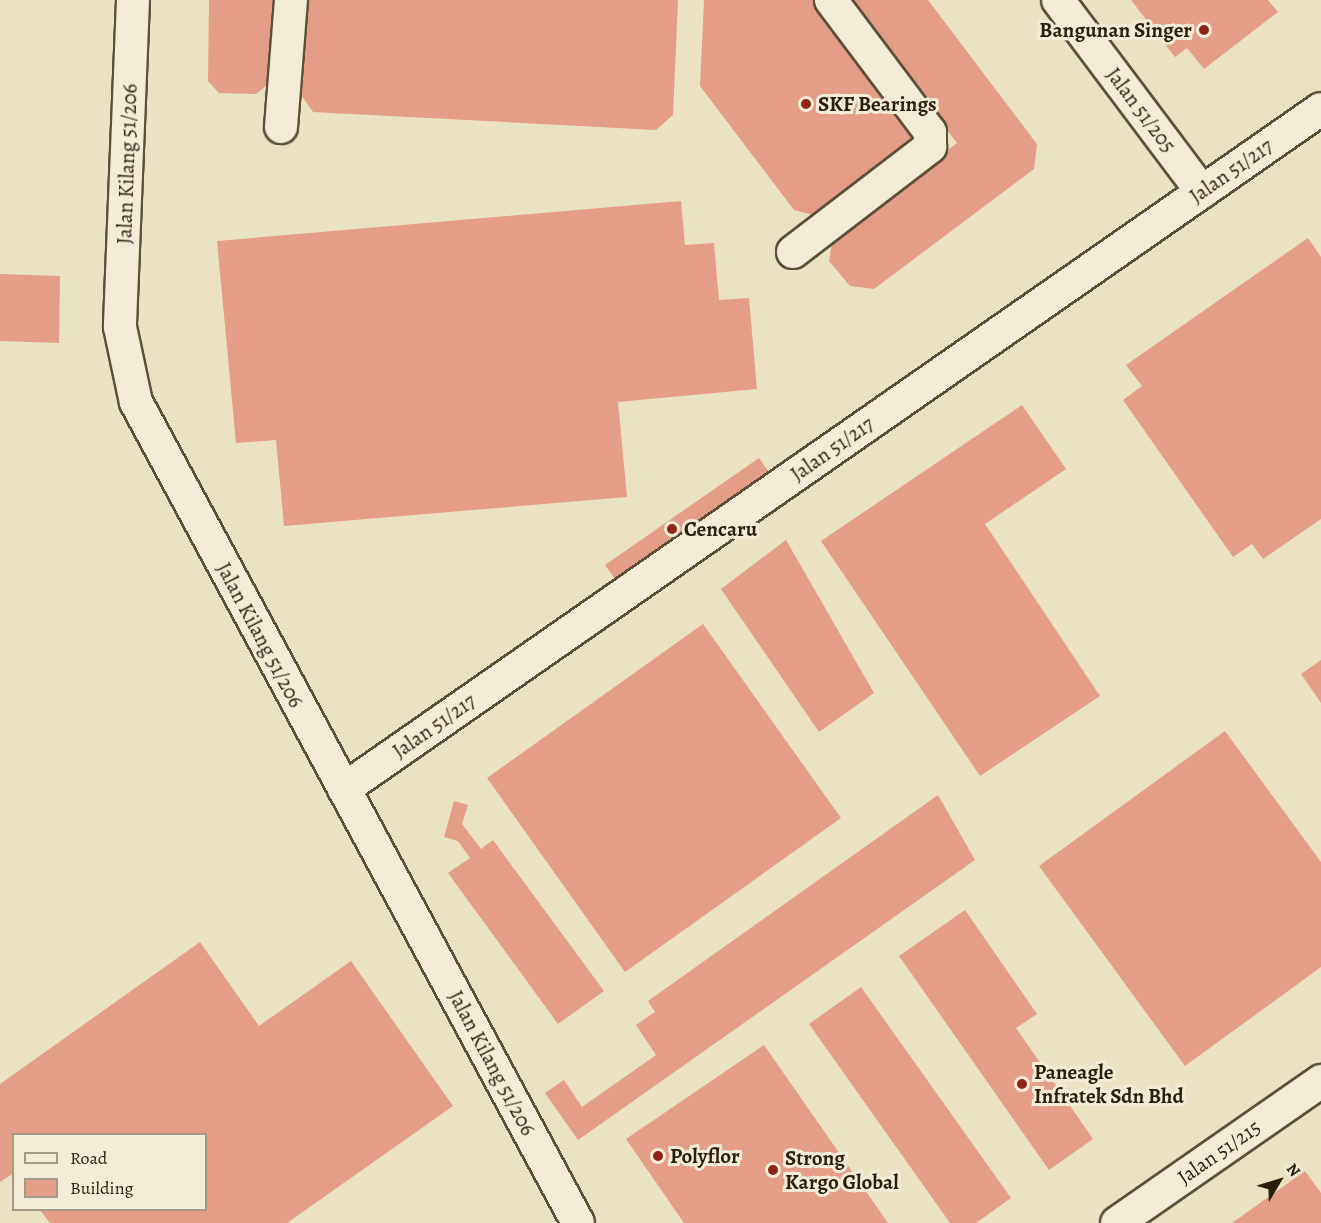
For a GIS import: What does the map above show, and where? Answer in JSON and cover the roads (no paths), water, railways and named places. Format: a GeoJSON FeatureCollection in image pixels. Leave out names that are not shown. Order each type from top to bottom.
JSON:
{"type":"FeatureCollection","features":[{"type":"Feature","properties":{"kind":"street","name":"Jalan Kilang 51/206"},"geometry":{"type":"LineString","coordinates":[[133,0],[120,327],[136,402],[578,1223]]}},
{"type":"Feature","properties":{"kind":"street"},"geometry":{"type":"LineString","coordinates":[[281,127],[291,0]]}},
{"type":"Feature","properties":{"kind":"street"},"geometry":{"type":"LineString","coordinates":[[793,252],[930,147],[930,132],[831,0]]}},
{"type":"Feature","properties":{"kind":"street","name":"Jalan 51/205"},"geometry":{"type":"LineString","coordinates":[[1058,0],[1202,192]]}},
{"type":"Feature","properties":{"kind":"street","name":"Jalan 51/217"},"geometry":{"type":"LineString","coordinates":[[344,789],[1321,109]]}},
{"type":"Feature","properties":{"kind":"street","name":"Jalan 51/215"},"geometry":{"type":"LineString","coordinates":[[1117,1223],[1321,1082]]}},
{"type":"Feature","properties":{"kind":"place","name":"Bangunan Singer"},"geometry":{"type":"Point","coordinates":[1204,30]}},
{"type":"Feature","properties":{"kind":"place","name":"SKF Bearings"},"geometry":{"type":"Point","coordinates":[806,104]}},
{"type":"Feature","properties":{"kind":"place","name":"Cencaru"},"geometry":{"type":"Point","coordinates":[672,529]}},
{"type":"Feature","properties":{"kind":"place","name":"Paneagle Infratek Sdn Bhd"},"geometry":{"type":"Point","coordinates":[1022,1084]}},
{"type":"Feature","properties":{"kind":"place","name":"Polyflor"},"geometry":{"type":"Point","coordinates":[658,1156]}},
{"type":"Feature","properties":{"kind":"place","name":"Strong Kargo Global"},"geometry":{"type":"Point","coordinates":[773,1170]}}]}
